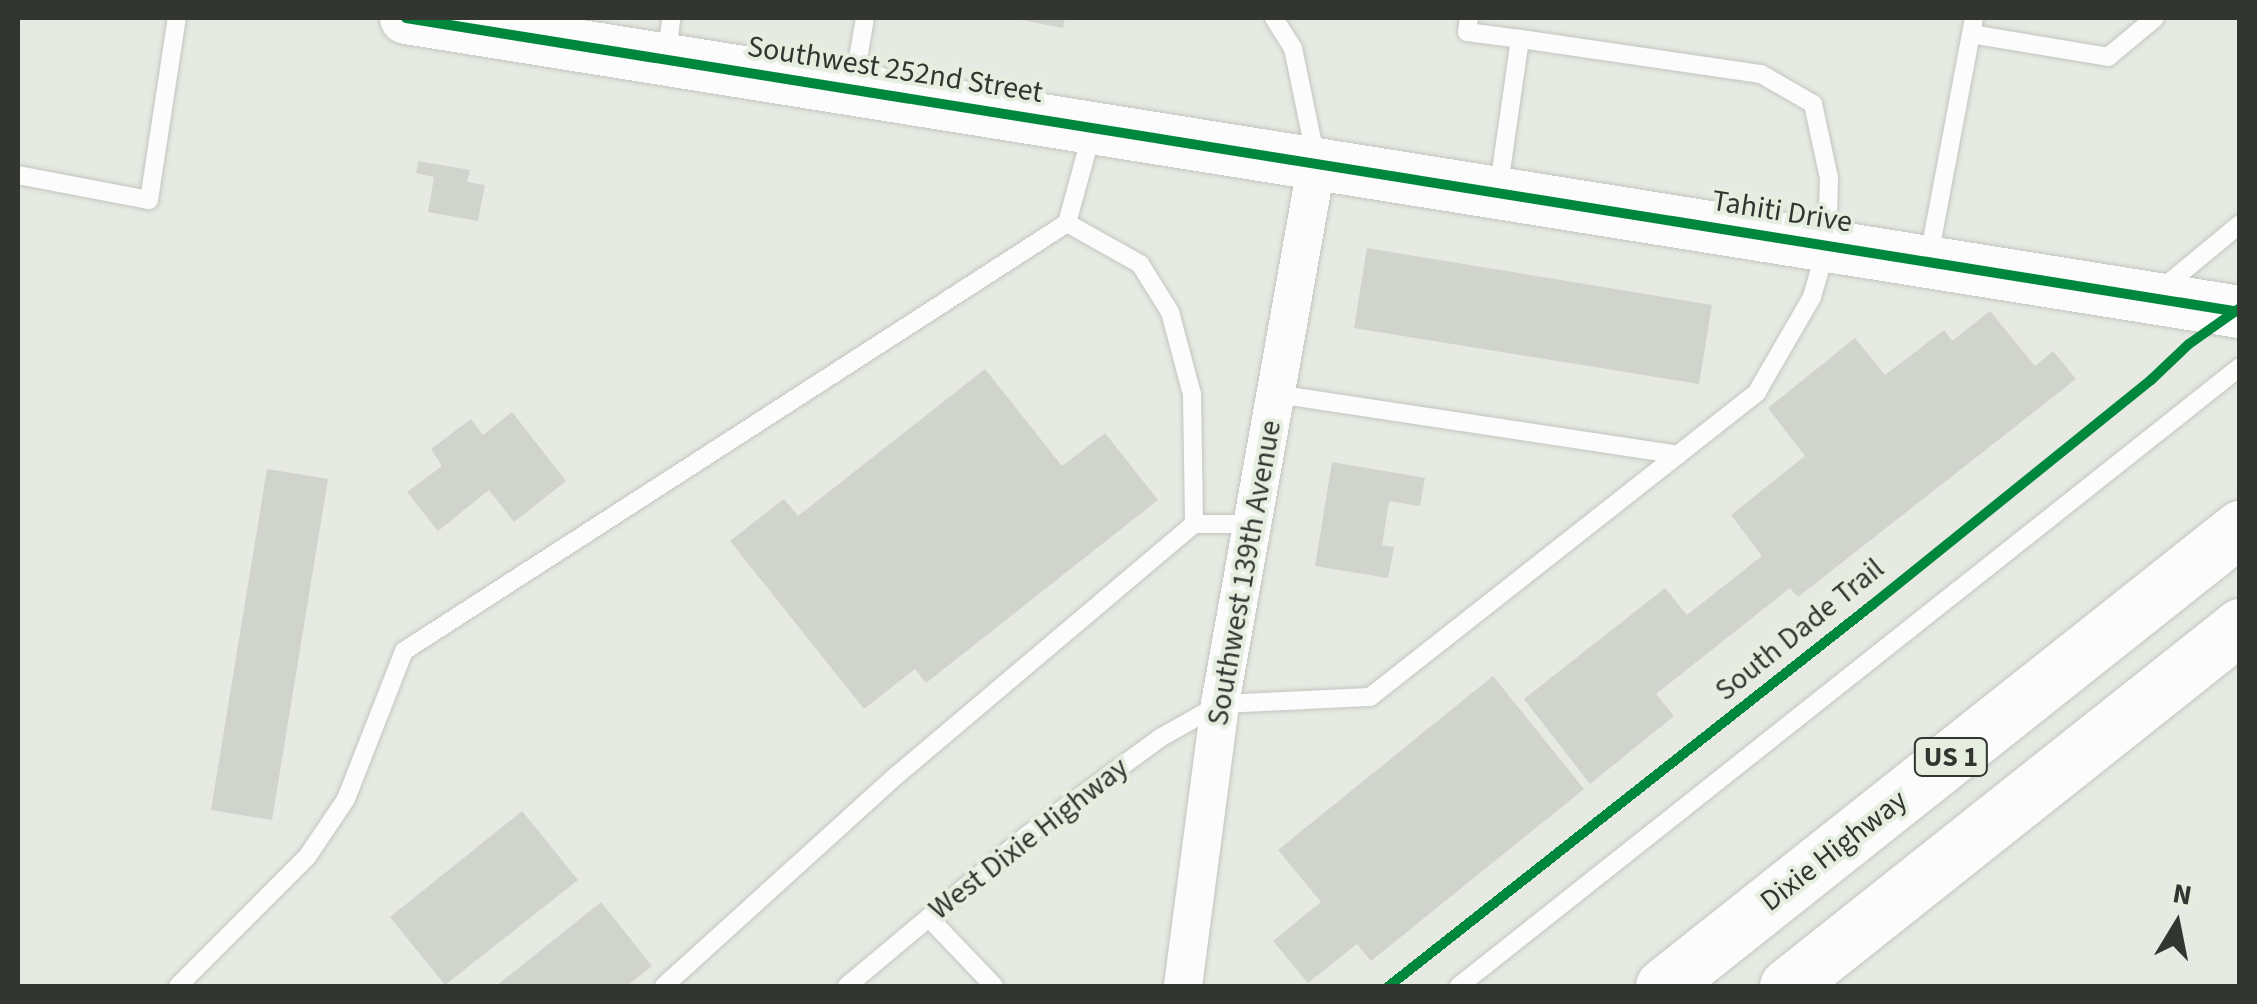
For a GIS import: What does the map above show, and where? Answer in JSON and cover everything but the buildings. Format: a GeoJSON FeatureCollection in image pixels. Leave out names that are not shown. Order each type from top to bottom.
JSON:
{"type":"FeatureCollection","features":[{"type":"Feature","properties":{"kind":"highway","name":"Dixie Highway"},"geometry":{"type":"LineString","coordinates":[[1663,986],[2240,528]]}},
{"type":"Feature","properties":{"kind":"highway","name":"US 1"},"geometry":{"type":"LineString","coordinates":[[1786,986],[2240,626]]}},
{"type":"Feature","properties":{"kind":"street","name":"Southwest 252nd Street"},"geometry":{"type":"LineString","coordinates":[[406,18],[669,38],[853,88],[1317,162]]}},
{"type":"Feature","properties":{"kind":"street","name":"Tahiti Drive"},"geometry":{"type":"LineString","coordinates":[[1317,162],[2240,312]]}},
{"type":"Feature","properties":{"kind":"street","name":"Southwest 139th Avenue"},"geometry":{"type":"LineString","coordinates":[[1183,986],[1220,704],[1317,162]]}},
{"type":"Feature","properties":{"kind":"lane"},"geometry":{"type":"LineString","coordinates":[[18,176],[150,200],[176,18]]}},
{"type":"Feature","properties":{"kind":"lane"},"geometry":{"type":"LineString","coordinates":[[853,88],[865,18]]}},
{"type":"Feature","properties":{"kind":"lane"},"geometry":{"type":"LineString","coordinates":[[1274,18],[1293,48],[1317,162]]}},
{"type":"Feature","properties":{"kind":"lane"},"geometry":{"type":"LineString","coordinates":[[1220,704],[1370,697],[1757,392],[1812,297],[1827,245],[1828,178],[1812,104],[1761,74],[1466,32],[1468,18]]}},
{"type":"Feature","properties":{"kind":"lane"},"geometry":{"type":"LineString","coordinates":[[1928,261],[1972,26],[2108,57],[2155,18]]}},
{"type":"Feature","properties":{"kind":"lane"},"geometry":{"type":"LineString","coordinates":[[1498,192],[1520,39]]}},
{"type":"Feature","properties":{"kind":"lane"},"geometry":{"type":"LineString","coordinates":[[178,986],[306,857],[346,799],[404,651],[1067,223],[1094,126]]}},
{"type":"Feature","properties":{"kind":"lane"},"geometry":{"type":"LineString","coordinates":[[1067,223],[1140,264],[1170,312],[1192,394],[1194,524]]}},
{"type":"Feature","properties":{"kind":"lane"},"geometry":{"type":"LineString","coordinates":[[2150,298],[2240,224]]}},
{"type":"Feature","properties":{"kind":"lane"},"geometry":{"type":"LineString","coordinates":[[1459,986],[2240,367]]}},
{"type":"Feature","properties":{"kind":"lane"},"geometry":{"type":"LineString","coordinates":[[1276,394],[1678,455]]}},
{"type":"Feature","properties":{"kind":"lane"},"geometry":{"type":"LineString","coordinates":[[664,986],[897,775],[1194,524],[1252,524]]}},
{"type":"Feature","properties":{"kind":"lane","name":"West Dixie Highway"},"geometry":{"type":"LineString","coordinates":[[846,986],[1122,764],[1220,704]]}},
{"type":"Feature","properties":{"kind":"lane"},"geometry":{"type":"LineString","coordinates":[[929,918],[994,986]]}},
{"type":"Feature","properties":{"kind":"cycle path"},"geometry":{"type":"LineString","coordinates":[[406,18],[2240,312]]}},
{"type":"Feature","properties":{"kind":"cycle path","name":"South Dade Trail"},"geometry":{"type":"LineString","coordinates":[[1389,986],[1872,605],[2151,380],[2189,344],[2240,308]]}}]}
